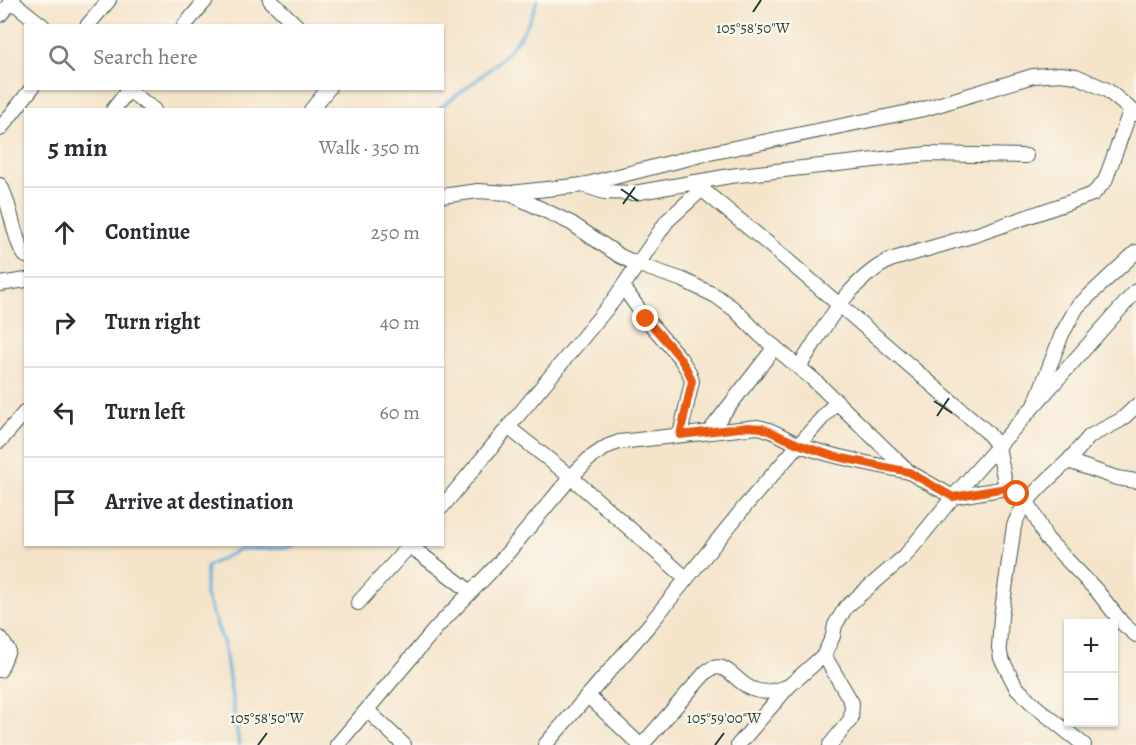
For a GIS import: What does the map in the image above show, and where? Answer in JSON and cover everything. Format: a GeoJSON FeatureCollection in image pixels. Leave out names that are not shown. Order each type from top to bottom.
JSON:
{"type":"FeatureCollection","features":[{"type":"Feature","properties":{"kind":"street"},"geometry":{"type":"LineString","coordinates":[[0,15],[12,0],[41,24]]}},
{"type":"Feature","properties":{"kind":"street"},"geometry":{"type":"LineString","coordinates":[[89,24],[109,0]]}},
{"type":"Feature","properties":{"kind":"street"},"geometry":{"type":"LineString","coordinates":[[186,24],[206,0]]}},
{"type":"Feature","properties":{"kind":"street"},"geometry":{"type":"LineString","coordinates":[[270,0],[295,24]]}},
{"type":"Feature","properties":{"kind":"street"},"geometry":{"type":"LineString","coordinates":[[444,196],[478,191],[508,193],[583,185],[705,154],[924,109],[1033,76],[1061,74],[1076,76],[1107,90],[1133,111],[1105,181],[1093,194],[975,235],[890,260],[871,270],[840,305],[799,367]]}},
{"type":"Feature","properties":{"kind":"street"},"geometry":{"type":"LineString","coordinates":[[0,129],[30,90]]}},
{"type":"Feature","properties":{"kind":"street"},"geometry":{"type":"LineString","coordinates":[[114,108],[127,90]]}},
{"type":"Feature","properties":{"kind":"street"},"geometry":{"type":"LineString","coordinates":[[129,90],[152,108]]}},
{"type":"Feature","properties":{"kind":"street"},"geometry":{"type":"LineString","coordinates":[[313,108],[327,90]]}},
{"type":"Feature","properties":{"kind":"street"},"geometry":{"type":"LineString","coordinates":[[583,185],[604,192],[634,193],[697,186],[823,165],[928,154],[1026,156]]}},
{"type":"Feature","properties":{"kind":"street"},"geometry":{"type":"LineString","coordinates":[[0,185],[10,207],[18,247],[24,254]]}},
{"type":"Feature","properties":{"kind":"street"},"geometry":{"type":"LineString","coordinates":[[697,186],[840,305],[980,427],[998,446],[1006,488]]}},
{"type":"Feature","properties":{"kind":"street"},"geometry":{"type":"LineString","coordinates":[[444,505],[623,287],[667,221],[697,186]]}},
{"type":"Feature","properties":{"kind":"street"},"geometry":{"type":"LineString","coordinates":[[508,193],[572,223],[604,246],[639,265],[683,280],[727,303],[750,326],[837,401],[909,472],[953,497],[1006,488],[1027,502],[1046,538],[1097,591],[1123,624],[1136,635]]}},
{"type":"Feature","properties":{"kind":"street"},"geometry":{"type":"LineString","coordinates":[[1036,403],[1062,334],[1077,307],[1136,252]]}},
{"type":"Feature","properties":{"kind":"street"},"geometry":{"type":"LineString","coordinates":[[0,284],[24,280]]}},
{"type":"Feature","properties":{"kind":"street"},"geometry":{"type":"LineString","coordinates":[[623,287],[689,372],[692,381],[680,435]]}},
{"type":"Feature","properties":{"kind":"street"},"geometry":{"type":"LineString","coordinates":[[738,745],[789,686],[824,655],[833,636],[835,624],[846,607],[905,556],[953,497],[1136,291]]}},
{"type":"Feature","properties":{"kind":"street"},"geometry":{"type":"LineString","coordinates":[[709,432],[776,347]]}},
{"type":"Feature","properties":{"kind":"street"},"geometry":{"type":"LineString","coordinates":[[545,745],[798,444],[837,401]]}},
{"type":"Feature","properties":{"kind":"street"},"geometry":{"type":"LineString","coordinates":[[1084,745],[1035,706],[1016,687],[1000,658],[1001,617],[1012,534],[1018,514],[1027,502],[1090,436],[1121,420],[1136,406]]}},
{"type":"Feature","properties":{"kind":"street"},"geometry":{"type":"LineString","coordinates":[[0,441],[6,424],[24,412]]}},
{"type":"Feature","properties":{"kind":"street"},"geometry":{"type":"LineString","coordinates":[[338,745],[437,627],[499,563],[572,477],[590,458],[608,446],[637,439],[748,427],[762,428],[833,456],[909,472]]}},
{"type":"Feature","properties":{"kind":"street"},"geometry":{"type":"LineString","coordinates":[[509,428],[572,477],[686,578]]}},
{"type":"Feature","properties":{"kind":"street"},"geometry":{"type":"LineString","coordinates":[[1068,461],[1117,478],[1136,481]]}},
{"type":"Feature","properties":{"kind":"street"},"geometry":{"type":"LineString","coordinates":[[358,603],[409,546]]}},
{"type":"Feature","properties":{"kind":"street"},"geometry":{"type":"LineString","coordinates":[[411,546],[471,592]]}},
{"type":"Feature","properties":{"kind":"street"},"geometry":{"type":"LineString","coordinates":[[0,638],[8,650],[0,670]]}},
{"type":"Feature","properties":{"kind":"street"},"geometry":{"type":"LineString","coordinates":[[824,655],[852,703],[851,719],[830,745]]}},
{"type":"Feature","properties":{"kind":"street"},"geometry":{"type":"LineString","coordinates":[[588,696],[641,745],[713,667],[722,667],[743,684],[760,692],[789,686]]}},
{"type":"Feature","properties":{"kind":"street"},"geometry":{"type":"LineString","coordinates":[[368,711],[404,745]]}},
{"type":"Feature","properties":{"kind":"waterway"},"geometry":{"type":"LineString","coordinates":[[440,108],[497,63],[510,49],[531,18],[537,0]]}},
{"type":"Feature","properties":{"kind":"waterway"},"geometry":{"type":"LineString","coordinates":[[239,745],[224,644],[205,593],[207,566],[239,550],[290,546]]}},
{"type":"Feature","properties":{"kind":"route"},"geometry":{"type":"LineString","coordinates":[[646,319],[680,358],[692,381],[680,435],[748,427],[762,428],[833,456],[909,472],[953,497],[1006,488],[1017,494]]}}]}
